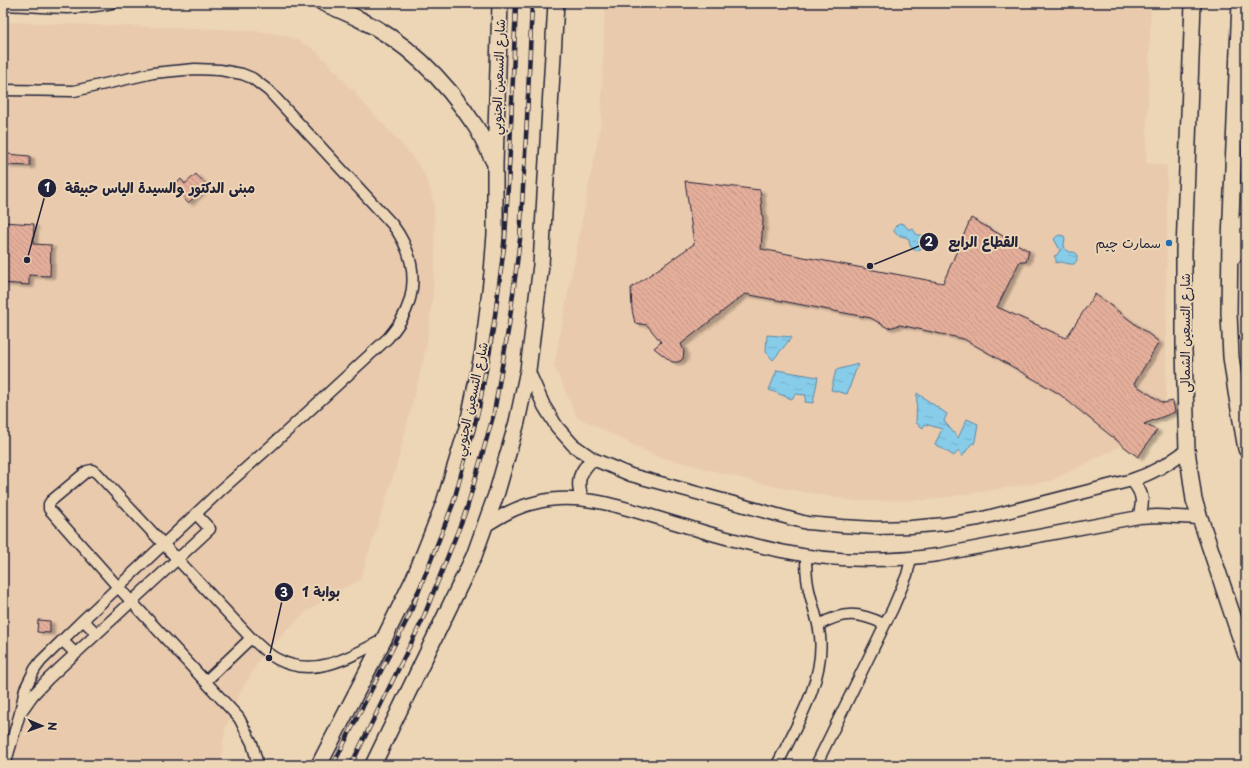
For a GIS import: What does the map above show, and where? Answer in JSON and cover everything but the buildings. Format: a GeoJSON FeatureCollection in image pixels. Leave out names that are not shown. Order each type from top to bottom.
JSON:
{"type":"FeatureCollection","features":[{"type":"Feature","properties":{"kind":"main road"},"geometry":{"type":"LineString","coordinates":[[323,3],[360,19],[398,42],[428,68],[455,96],[477,129],[495,164]]}},
{"type":"Feature","properties":{"kind":"main road","name":"شارع التسعين الجنوبي"},"geometry":{"type":"LineString","coordinates":[[319,765],[415,576],[433,533],[456,466],[471,413],[489,312],[495,234],[495,164],[500,3]]}},
{"type":"Feature","properties":{"kind":"main road"},"geometry":{"type":"LineString","coordinates":[[373,765],[474,556],[508,457],[528,370],[541,265],[556,3]]}},
{"type":"Feature","properties":{"kind":"main road","name":"شارع التسعين الشمالى"},"geometry":{"type":"LineString","coordinates":[[1193,3],[1184,252],[1184,351],[1187,450],[1194,500],[1246,655]]}},
{"type":"Feature","properties":{"kind":"main road"},"geometry":{"type":"LineString","coordinates":[[1240,3],[1229,272],[1229,313],[1231,357],[1246,448]]}},
{"type":"Feature","properties":{"kind":"main road"},"geometry":{"type":"LineString","coordinates":[[1229,272],[1246,220]]}},
{"type":"Feature","properties":{"kind":"street"},"geometry":{"type":"LineString","coordinates":[[3,5],[78,8],[95,7],[112,3]]}},
{"type":"Feature","properties":{"kind":"street"},"geometry":{"type":"LineString","coordinates":[[3,90],[74,92],[140,76],[181,70],[220,70],[242,74],[257,81],[269,91],[392,224],[405,243],[412,265],[412,288],[407,310],[395,330],[382,344],[220,491],[41,661],[29,679],[22,699],[20,713],[5,765]]}},
{"type":"Feature","properties":{"kind":"street"},"geometry":{"type":"LineString","coordinates":[[528,370],[544,406],[557,427],[573,445],[593,459],[631,475],[808,523],[855,527],[911,527],[979,519],[1132,480],[1152,473],[1168,464],[1187,450]]}},
{"type":"Feature","properties":{"kind":"street"},"geometry":{"type":"LineString","coordinates":[[582,499],[578,488],[579,477],[584,467],[593,459]]}},
{"type":"Feature","properties":{"kind":"street"},"geometry":{"type":"LineString","coordinates":[[258,765],[252,743],[239,718],[118,587],[49,509],[49,504],[51,501],[87,471],[92,470],[97,473],[251,638],[266,652],[287,664],[312,668],[324,666],[336,662],[384,639]]}},
{"type":"Feature","properties":{"kind":"street"},"geometry":{"type":"LineString","coordinates":[[1132,480],[1139,488],[1142,497],[1142,507],[1139,517]]}},
{"type":"Feature","properties":{"kind":"street"},"geometry":{"type":"LineString","coordinates":[[485,526],[513,509],[535,502],[556,499],[582,499],[626,509],[744,542],[783,551],[875,560],[911,559],[983,548],[1139,517],[1157,516],[1200,518]]}},
{"type":"Feature","properties":{"kind":"street"},"geometry":{"type":"LineString","coordinates":[[20,713],[40,687],[210,529],[196,514]]}},
{"type":"Feature","properties":{"kind":"street"},"geometry":{"type":"LineString","coordinates":[[777,765],[813,690],[817,676],[820,651],[819,625],[808,584],[806,554]]}},
{"type":"Feature","properties":{"kind":"street"},"geometry":{"type":"LineString","coordinates":[[816,765],[901,592],[911,559]]}},
{"type":"Feature","properties":{"kind":"street"},"geometry":{"type":"LineString","coordinates":[[819,625],[831,618],[844,615],[858,615],[871,618],[884,624]]}},
{"type":"Feature","properties":{"kind":"street"},"geometry":{"type":"LineString","coordinates":[[83,620],[97,634]]}},
{"type":"Feature","properties":{"kind":"street"},"geometry":{"type":"LineString","coordinates":[[206,682],[251,638]]}},
{"type":"Feature","properties":{"kind":"street"},"geometry":{"type":"LineString","coordinates":[[62,640],[76,654]]}},
{"type":"Feature","properties":{"kind":"shaded area"},"geometry":{"type":"Polygon","coordinates":[[[605,3],[1151,3],[1146,163],[1167,166],[1166,398],[1137,438],[1051,481],[927,500],[854,501],[773,486],[656,456],[577,417],[554,366],[601,123],[605,3]]]}},
{"type":"Feature","properties":{"kind":"shaded area"},"geometry":{"type":"Polygon","coordinates":[[[3,22],[221,29],[267,32],[286,36],[299,41],[312,48],[320,55],[336,72],[337,71],[340,74],[339,76],[352,90],[353,89],[356,92],[355,94],[407,150],[417,163],[425,176],[430,189],[434,205],[435,257],[432,303],[426,349],[396,468],[360,580],[336,592],[305,613],[261,657],[235,702],[225,713],[230,718],[226,727],[221,765],[3,765],[3,22]]]}},
{"type":"Feature","properties":{"kind":"water"},"geometry":{"type":"Polygon","coordinates":[[[899,223],[904,224],[908,229],[913,229],[917,235],[923,235],[926,239],[932,241],[934,244],[932,250],[922,248],[916,251],[910,246],[909,239],[897,235],[894,231],[895,227],[899,223]]]}},
{"type":"Feature","properties":{"kind":"water"},"geometry":{"type":"Polygon","coordinates":[[[1060,235],[1064,236],[1065,238],[1065,249],[1077,254],[1077,260],[1074,264],[1060,262],[1056,263],[1054,256],[1057,255],[1060,250],[1054,239],[1060,235]]]}},
{"type":"Feature","properties":{"kind":"water"},"geometry":{"type":"Polygon","coordinates":[[[767,335],[792,337],[773,360],[766,352],[767,335]]]}},
{"type":"Feature","properties":{"kind":"water"},"geometry":{"type":"Polygon","coordinates":[[[858,364],[847,394],[831,390],[836,370],[858,364]]]}},
{"type":"Feature","properties":{"kind":"water"},"geometry":{"type":"Polygon","coordinates":[[[777,370],[818,377],[813,403],[805,402],[806,395],[795,394],[792,399],[769,390],[777,370]]]}},
{"type":"Feature","properties":{"kind":"water"},"geometry":{"type":"Polygon","coordinates":[[[917,393],[947,414],[944,421],[958,438],[967,419],[978,424],[974,444],[972,443],[962,457],[959,450],[954,456],[935,444],[942,429],[925,424],[923,428],[916,423],[917,393]]]}},
{"type":"Feature","properties":{"kind":"railway"},"geometry":{"type":"LineString","coordinates":[[333,765],[409,616],[453,504],[479,408],[494,323],[505,239],[516,3]]}},
{"type":"Feature","properties":{"kind":"railway"},"geometry":{"type":"LineString","coordinates":[[351,765],[422,621],[467,508],[494,413],[509,325],[520,239],[532,3]]}},
{"type":"Feature","properties":{"kind":"place","name":"سمارت چيم"},"geometry":{"type":"Point","coordinates":[1169,243]}},
{"type":"Feature","properties":{"kind":"place","name":"مبنى الدكتور والسيدة الياس حبيقة"},"geometry":{"type":"Point","coordinates":[27,260]}},
{"type":"Feature","properties":{"kind":"place","name":"القطاع الرابع"},"geometry":{"type":"Point","coordinates":[870,266]}},
{"type":"Feature","properties":{"kind":"place","name":"بوابة 1"},"geometry":{"type":"Point","coordinates":[269,658]}}]}
